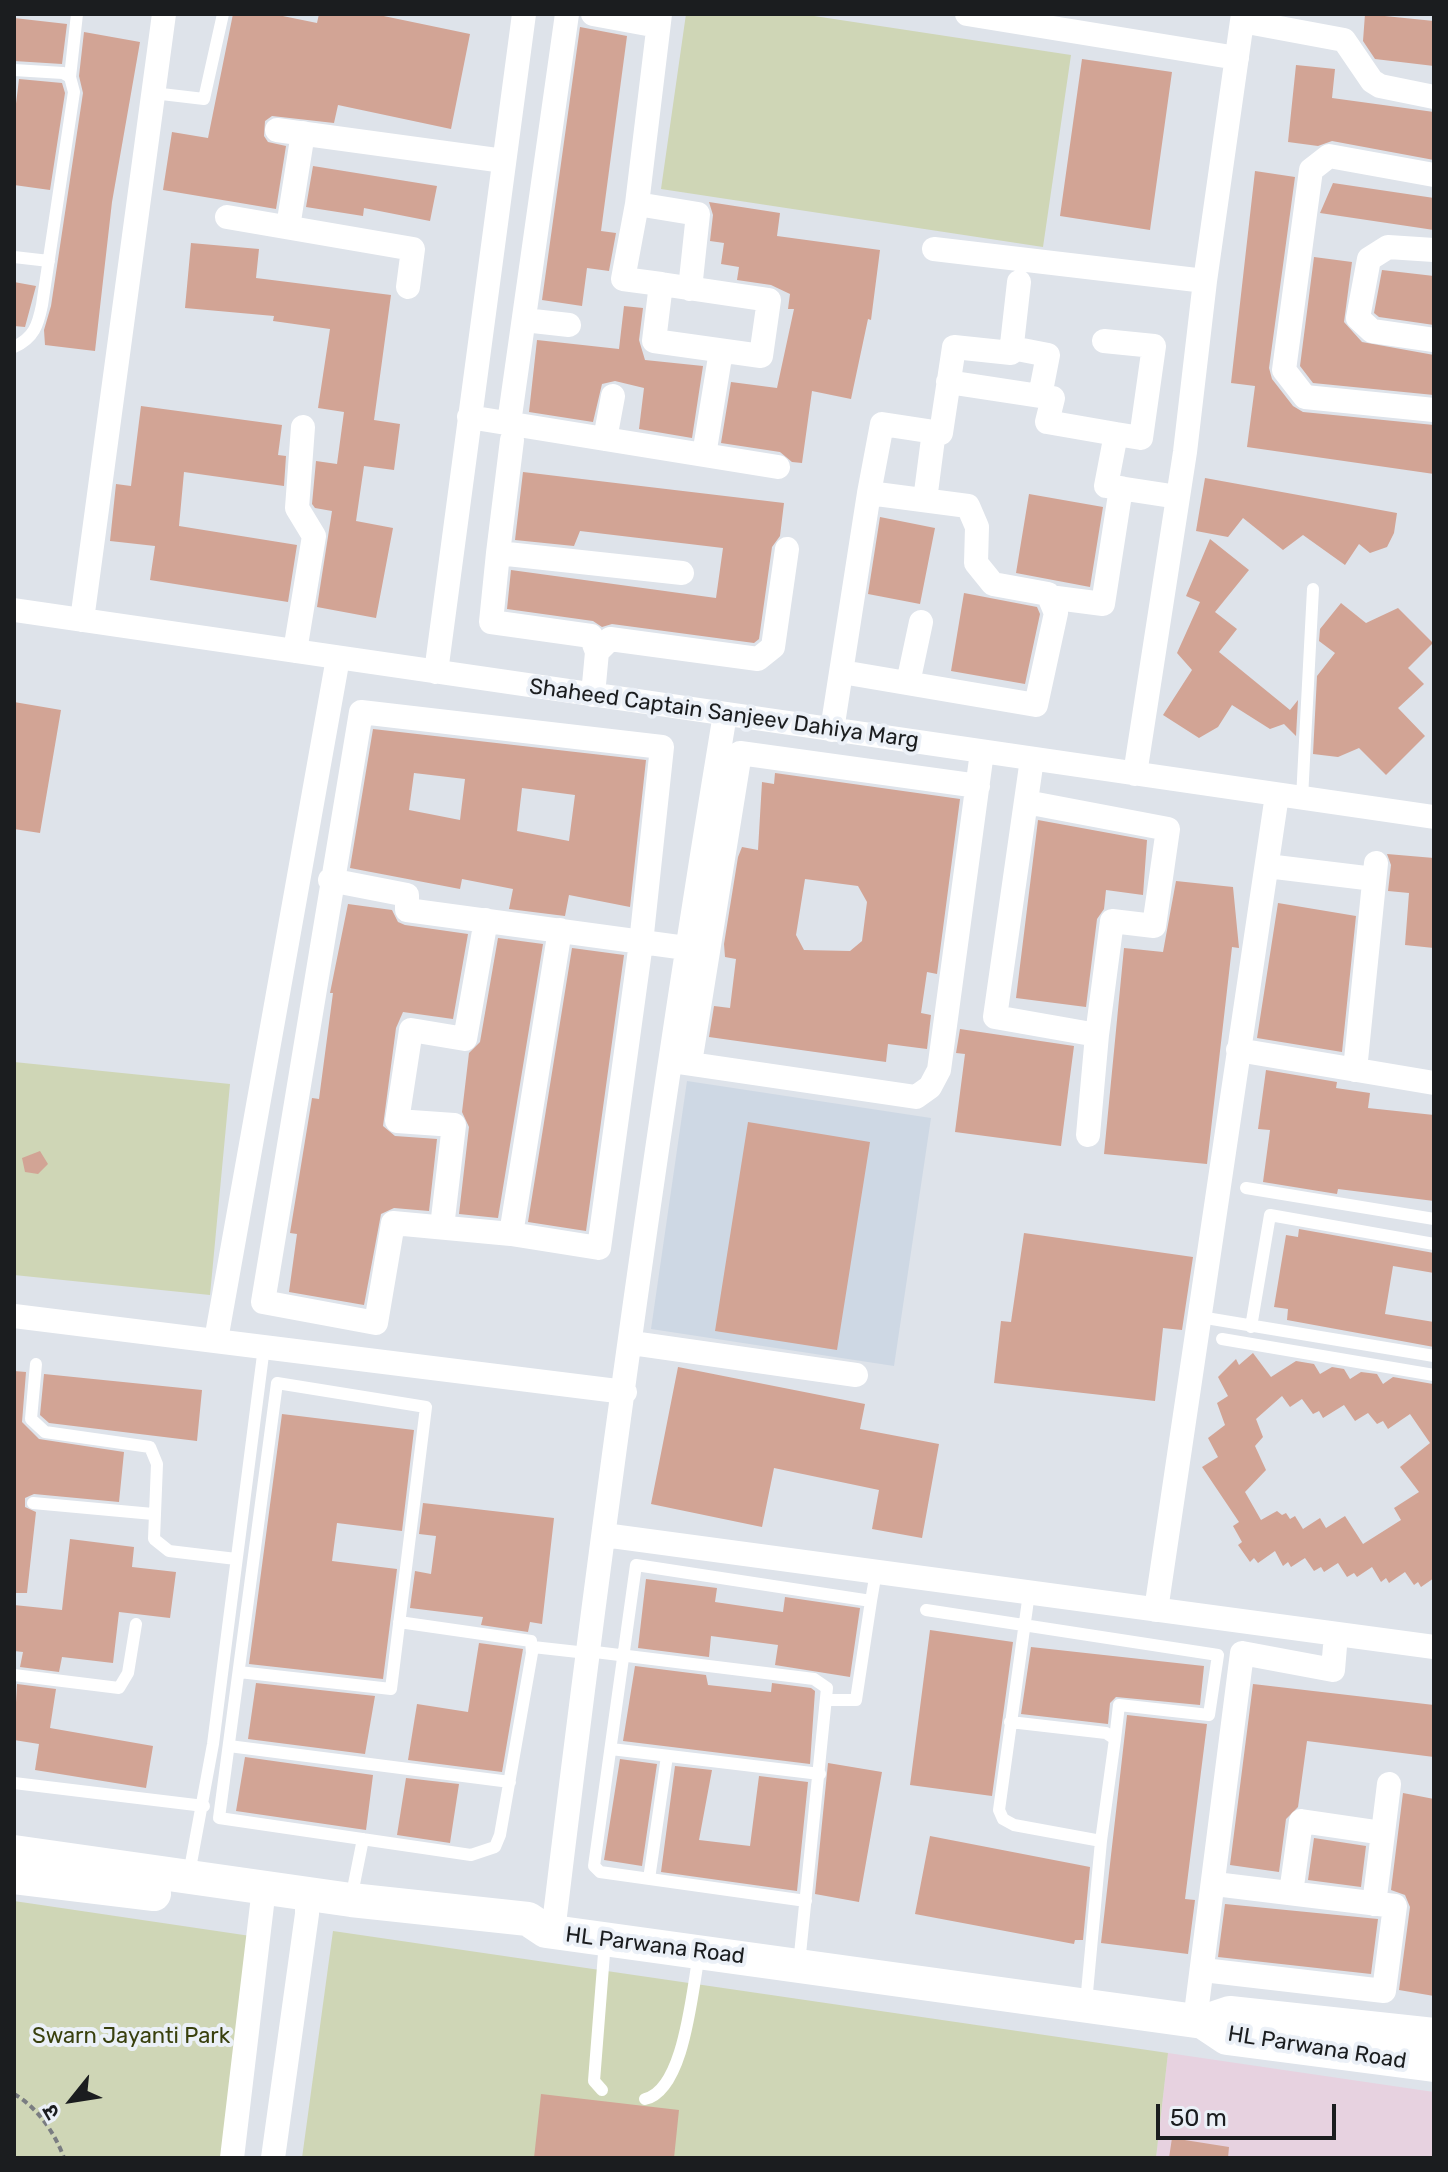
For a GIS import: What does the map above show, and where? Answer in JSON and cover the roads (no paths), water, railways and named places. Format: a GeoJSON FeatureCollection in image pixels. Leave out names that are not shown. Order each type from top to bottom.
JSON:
{"type":"FeatureCollection","features":[{"type":"Feature","properties":{"kind":"street"},"geometry":{"type":"LineString","coordinates":[[82,620],[164,14]]}},
{"type":"Feature","properties":{"kind":"street"},"geometry":{"type":"LineString","coordinates":[[436,672],[524,14]]}},
{"type":"Feature","properties":{"kind":"street"},"geometry":{"type":"LineString","coordinates":[[567,14],[524,320],[491,622],[591,636],[597,652],[593,695]]}},
{"type":"Feature","properties":{"kind":"street"},"geometry":{"type":"LineString","coordinates":[[593,14],[659,20],[637,204],[623,279],[661,284],[769,300],[761,356],[654,341],[661,284]]}},
{"type":"Feature","properties":{"kind":"street"},"geometry":{"type":"LineString","coordinates":[[967,14],[1237,58]]}},
{"type":"Feature","properties":{"kind":"street"},"geometry":{"type":"LineString","coordinates":[[1135,774],[1178,497],[1242,17],[1344,40],[1372,81],[1380,86],[1434,97]]}},
{"type":"Feature","properties":{"kind":"street"},"geometry":{"type":"LineString","coordinates":[[277,130],[504,161]]}},
{"type":"Feature","properties":{"kind":"street"},"geometry":{"type":"LineString","coordinates":[[288,227],[303,133]]}},
{"type":"Feature","properties":{"kind":"street"},"geometry":{"type":"LineString","coordinates":[[1434,175],[1329,156],[1311,170],[1284,370],[1305,397],[1434,410]]}},
{"type":"Feature","properties":{"kind":"street"},"geometry":{"type":"LineString","coordinates":[[637,204],[698,214],[690,289]]}},
{"type":"Feature","properties":{"kind":"street"},"geometry":{"type":"LineString","coordinates":[[227,217],[413,249],[408,287]]}},
{"type":"Feature","properties":{"kind":"street"},"geometry":{"type":"LineString","coordinates":[[1434,250],[1388,247],[1369,259],[1358,318],[1372,331],[1434,340]]}},
{"type":"Feature","properties":{"kind":"street"},"geometry":{"type":"LineString","coordinates":[[934,249],[1205,281]]}},
{"type":"Feature","properties":{"kind":"street"},"geometry":{"type":"LineString","coordinates":[[832,730],[882,424],[941,433],[954,347],[1011,353],[1019,282]]}},
{"type":"Feature","properties":{"kind":"street"},"geometry":{"type":"LineString","coordinates":[[524,320],[569,325]]}},
{"type":"Feature","properties":{"kind":"street"},"geometry":{"type":"LineString","coordinates":[[948,382],[1053,398],[1047,422],[1141,438],[1154,346],[1104,341]]}},
{"type":"Feature","properties":{"kind":"street"},"geometry":{"type":"LineString","coordinates":[[1012,348],[1048,355],[1040,396]]}},
{"type":"Feature","properties":{"kind":"street"},"geometry":{"type":"LineString","coordinates":[[704,455],[721,351]]}},
{"type":"Feature","properties":{"kind":"street"},"geometry":{"type":"LineString","coordinates":[[605,439],[613,396]]}},
{"type":"Feature","properties":{"kind":"street"},"geometry":{"type":"LineString","coordinates":[[468,425],[510,432],[777,472],[704,455],[605,439],[510,432]]}},
{"type":"Feature","properties":{"kind":"street"},"geometry":{"type":"LineString","coordinates":[[295,651],[314,536],[297,508],[303,427]]}},
{"type":"Feature","properties":{"kind":"street"},"geometry":{"type":"LineString","coordinates":[[925,500],[934,431]]}},
{"type":"Feature","properties":{"kind":"street"},"geometry":{"type":"LineString","coordinates":[[1116,434],[1106,486],[1178,497]]}},
{"type":"Feature","properties":{"kind":"street"},"geometry":{"type":"LineString","coordinates":[[869,493],[968,506],[977,527],[976,563],[993,584],[1049,597],[1103,604],[1121,488]]}},
{"type":"Feature","properties":{"kind":"street"},"geometry":{"type":"LineString","coordinates":[[597,652],[610,639],[758,659],[773,647],[787,549]]}},
{"type":"Feature","properties":{"kind":"street"},"geometry":{"type":"LineString","coordinates":[[498,553],[682,573]]}},
{"type":"Feature","properties":{"kind":"street"},"geometry":{"type":"LineString","coordinates":[[842,672],[1036,705],[1056,613],[1049,597]]}},
{"type":"Feature","properties":{"kind":"street","name":"Shaheed Captain Sanjeev Dahiya Marg"},"geometry":{"type":"LineString","coordinates":[[14,610],[1434,817]]}},
{"type":"Feature","properties":{"kind":"street"},"geometry":{"type":"LineString","coordinates":[[908,683],[921,622]]}},
{"type":"Feature","properties":{"kind":"street"},"geometry":{"type":"LineString","coordinates":[[216,1340],[338,658]]}},
{"type":"Feature","properties":{"kind":"street"},"geometry":{"type":"LineString","coordinates":[[361,712],[662,747],[641,943],[599,1248],[511,1234],[393,1223],[376,1323],[263,1302],[330,880],[361,712]]}},
{"type":"Feature","properties":{"kind":"street"},"geometry":{"type":"LineString","coordinates":[[680,1062],[686,948],[725,714]]}},
{"type":"Feature","properties":{"kind":"street"},"geometry":{"type":"LineString","coordinates":[[680,1062],[916,1097],[930,1087],[939,1070],[982,752]]}},
{"type":"Feature","properties":{"kind":"street"},"geometry":{"type":"LineString","coordinates":[[273,2158],[307,1904],[525,1940],[550,1932],[632,1343],[680,1062],[740,753],[978,786]]}},
{"type":"Feature","properties":{"kind":"street"},"geometry":{"type":"LineString","coordinates":[[1032,759],[995,1017],[1097,1035]]}},
{"type":"Feature","properties":{"kind":"street"},"geometry":{"type":"LineString","coordinates":[[1156,1610],[1267,866],[1290,797]]}},
{"type":"Feature","properties":{"kind":"street"},"geometry":{"type":"LineString","coordinates":[[1026,802],[1168,829],[1154,926],[1112,921],[1088,1135]]}},
{"type":"Feature","properties":{"kind":"street"},"geometry":{"type":"LineString","coordinates":[[1267,866],[1375,871],[1355,1070]]}},
{"type":"Feature","properties":{"kind":"street"},"geometry":{"type":"LineString","coordinates":[[330,880],[407,895],[407,910],[686,948]]}},
{"type":"Feature","properties":{"kind":"street"},"geometry":{"type":"LineString","coordinates":[[442,1227],[454,1125],[397,1121],[411,1030],[465,1039],[486,920]]}},
{"type":"Feature","properties":{"kind":"street"},"geometry":{"type":"LineString","coordinates":[[511,1234],[560,930]]}},
{"type":"Feature","properties":{"kind":"street"},"geometry":{"type":"LineString","coordinates":[[1238,1050],[1434,1083]]}},
{"type":"Feature","properties":{"kind":"street"},"geometry":{"type":"LineString","coordinates":[[261,1091],[297,1097]]}},
{"type":"Feature","properties":{"kind":"street"},"geometry":{"type":"LineString","coordinates":[[14,1316],[625,1392]]}},
{"type":"Feature","properties":{"kind":"street"},"geometry":{"type":"LineString","coordinates":[[632,1343],[856,1375]]}},
{"type":"Feature","properties":{"kind":"street"},"geometry":{"type":"LineString","coordinates":[[604,1535],[1434,1647]]}},
{"type":"Feature","properties":{"kind":"street"},"geometry":{"type":"LineString","coordinates":[[1199,2022],[1242,1653],[1333,1670],[1336,1634]]}},
{"type":"Feature","properties":{"kind":"street"},"geometry":{"type":"LineString","coordinates":[[1374,1904],[1389,1784]]}},
{"type":"Feature","properties":{"kind":"street"},"geometry":{"type":"LineString","coordinates":[[1291,1893],[1301,1821],[1383,1833]]}},
{"type":"Feature","properties":{"kind":"street","name":"HL Parwana Road"},"geometry":{"type":"LineString","coordinates":[[14,1852],[189,1875],[264,1898],[307,1904],[351,1900],[528,1919],[550,1932],[799,1964],[1199,2022],[1227,2038],[1434,2065]]}},
{"type":"Feature","properties":{"kind":"street"},"geometry":{"type":"LineString","coordinates":[[14,1877],[264,1898],[232,2158]]}},
{"type":"Feature","properties":{"kind":"street"},"geometry":{"type":"LineString","coordinates":[[1203,1970],[1384,1991],[1395,1906],[1215,1884]]}},
{"type":"Feature","properties":{"kind":"street","name":"HL Parwana Road"},"geometry":{"type":"LineString","coordinates":[[1199,2022],[1230,2013],[1434,2035]]}},
{"type":"Feature","properties":{"kind":"lane"},"geometry":{"type":"LineString","coordinates":[[14,347],[26,342],[37,328],[74,92],[70,77],[77,14]]}},
{"type":"Feature","properties":{"kind":"lane"},"geometry":{"type":"LineString","coordinates":[[153,93],[204,99],[223,14]]}},
{"type":"Feature","properties":{"kind":"lane"},"geometry":{"type":"LineString","coordinates":[[14,70],[63,73],[70,77]]}},
{"type":"Feature","properties":{"kind":"lane"},"geometry":{"type":"LineString","coordinates":[[14,257],[49,261]]}},
{"type":"Feature","properties":{"kind":"lane"},"geometry":{"type":"LineString","coordinates":[[1290,797],[1313,589]]}},
{"type":"Feature","properties":{"kind":"lane"},"geometry":{"type":"LineString","coordinates":[[1246,1188],[1434,1219]]}},
{"type":"Feature","properties":{"kind":"lane"},"geometry":{"type":"LineString","coordinates":[[1251,1327],[1270,1215],[1434,1244]]}},
{"type":"Feature","properties":{"kind":"lane"},"geometry":{"type":"LineString","coordinates":[[1200,1317],[1434,1356]]}},
{"type":"Feature","properties":{"kind":"lane"},"geometry":{"type":"LineString","coordinates":[[1222,1339],[1434,1375]]}},
{"type":"Feature","properties":{"kind":"lane"},"geometry":{"type":"LineString","coordinates":[[189,1875],[204,1806],[264,1347]]}},
{"type":"Feature","properties":{"kind":"lane"},"geometry":{"type":"LineString","coordinates":[[36,1364],[31,1419],[34,1425],[45,1432],[150,1447],[157,1464],[154,1539],[161,1548],[236,1559]]}},
{"type":"Feature","properties":{"kind":"lane"},"geometry":{"type":"LineString","coordinates":[[239,1672],[391,1689],[399,1622],[426,1407],[277,1383],[219,1818],[471,1855],[495,1847],[510,1782],[533,1647],[531,1641],[399,1622]]}},
{"type":"Feature","properties":{"kind":"lane"},"geometry":{"type":"LineString","coordinates":[[33,1503],[153,1514]]}},
{"type":"Feature","properties":{"kind":"lane"},"geometry":{"type":"LineString","coordinates":[[806,1901],[600,1872],[594,1866],[626,1656],[636,1565],[871,1601]]}},
{"type":"Feature","properties":{"kind":"lane"},"geometry":{"type":"LineString","coordinates":[[828,1700],[856,1700],[876,1572]]}},
{"type":"Feature","properties":{"kind":"lane"},"geometry":{"type":"LineString","coordinates":[[1029,1593],[999,1800],[1003,1819],[1014,1825],[1101,1841]]}},
{"type":"Feature","properties":{"kind":"lane"},"geometry":{"type":"LineString","coordinates":[[926,1610],[1218,1655],[1209,1715],[1119,1705],[1101,1841],[1086,2007]]}},
{"type":"Feature","properties":{"kind":"lane"},"geometry":{"type":"LineString","coordinates":[[14,1675],[119,1688],[128,1673],[136,1624]]}},
{"type":"Feature","properties":{"kind":"lane"},"geometry":{"type":"LineString","coordinates":[[533,1647],[814,1679],[827,1688],[799,1964]]}},
{"type":"Feature","properties":{"kind":"lane"},"geometry":{"type":"LineString","coordinates":[[1010,1722],[1106,1733],[1115,1739]]}},
{"type":"Feature","properties":{"kind":"lane"},"geometry":{"type":"LineString","coordinates":[[229,1746],[510,1782]]}},
{"type":"Feature","properties":{"kind":"lane"},"geometry":{"type":"LineString","coordinates":[[611,1749],[820,1774]]}},
{"type":"Feature","properties":{"kind":"lane"},"geometry":{"type":"LineString","coordinates":[[649,1879],[667,1756]]}},
{"type":"Feature","properties":{"kind":"lane"},"geometry":{"type":"LineString","coordinates":[[14,1783],[204,1806]]}},
{"type":"Feature","properties":{"kind":"lane"},"geometry":{"type":"LineString","coordinates":[[351,1900],[363,1839]]}},
{"type":"Feature","properties":{"kind":"lane"},"geometry":{"type":"LineString","coordinates":[[602,2090],[594,2081],[605,1939]]}},
{"type":"Feature","properties":{"kind":"lane"},"geometry":{"type":"LineString","coordinates":[[645,2099],[660,2092],[678,2058],[699,1952]]}},
{"type":"Feature","properties":{"kind":"park label","name":"Swarn Jayanti Park"},"geometry":{"type":"Point","coordinates":[131,2037]}}]}
